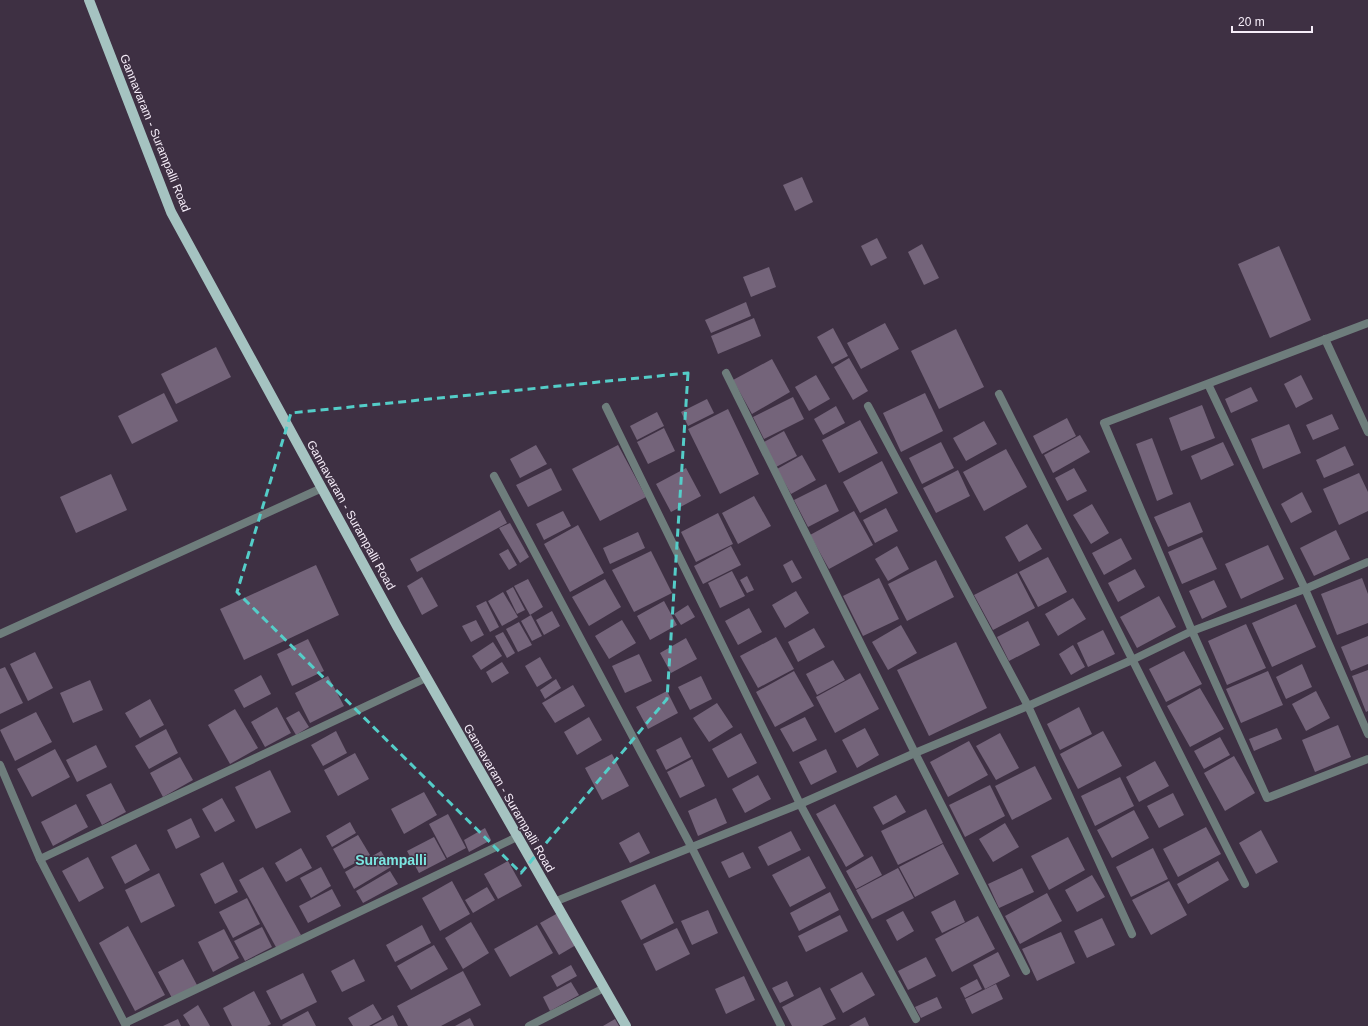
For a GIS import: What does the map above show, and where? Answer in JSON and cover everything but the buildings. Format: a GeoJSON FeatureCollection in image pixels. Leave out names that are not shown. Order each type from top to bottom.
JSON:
{"type":"FeatureCollection","features":[{"type":"Feature","properties":{"kind":"main road","name":"Gannavaram - Surampalli Road"},"geometry":{"type":"LineString","coordinates":[[89,0],[171,212],[426,678],[626,1026]]}},
{"type":"Feature","properties":{"kind":"street"},"geometry":{"type":"LineString","coordinates":[[1368,322],[1104,423],[1192,631],[1267,798],[1368,759]]}},
{"type":"Feature","properties":{"kind":"street"},"geometry":{"type":"LineString","coordinates":[[1325,339],[1368,432]]}},
{"type":"Feature","properties":{"kind":"street"},"geometry":{"type":"LineString","coordinates":[[726,373],[914,753],[1026,971]]}},
{"type":"Feature","properties":{"kind":"street"},"geometry":{"type":"LineString","coordinates":[[1208,384],[1305,589],[1368,734]]}},
{"type":"Feature","properties":{"kind":"street"},"geometry":{"type":"LineString","coordinates":[[999,394],[1245,884]]}},
{"type":"Feature","properties":{"kind":"street"},"geometry":{"type":"LineString","coordinates":[[868,406],[1028,706],[1132,934]]}},
{"type":"Feature","properties":{"kind":"street"},"geometry":{"type":"LineString","coordinates":[[606,407],[800,804],[916,1019]]}},
{"type":"Feature","properties":{"kind":"street"},"geometry":{"type":"LineString","coordinates":[[494,476],[692,848],[781,1026]]}},
{"type":"Feature","properties":{"kind":"street"},"geometry":{"type":"LineString","coordinates":[[0,634],[322,488]]}},
{"type":"Feature","properties":{"kind":"street"},"geometry":{"type":"LineString","coordinates":[[554,902],[800,804],[914,753],[1028,706],[1132,660],[1192,631],[1305,589],[1368,562]]}},
{"type":"Feature","properties":{"kind":"street"},"geometry":{"type":"LineString","coordinates":[[40,859],[426,678]]}},
{"type":"Feature","properties":{"kind":"street"},"geometry":{"type":"LineString","coordinates":[[0,765],[40,859],[126,1024],[517,837]]}},
{"type":"Feature","properties":{"kind":"street"},"geometry":{"type":"LineString","coordinates":[[529,1026],[604,988]]}},
{"type":"Feature","properties":{"kind":"highlighted area"},"geometry":{"type":"Polygon","coordinates":[[[688,373],[667,699],[521,873],[237,592],[291,413],[688,373]]]}},
{"type":"Feature","properties":{"kind":"district","name":"Surampalli"},"geometry":{"type":"Point","coordinates":[391,860]}}]}
